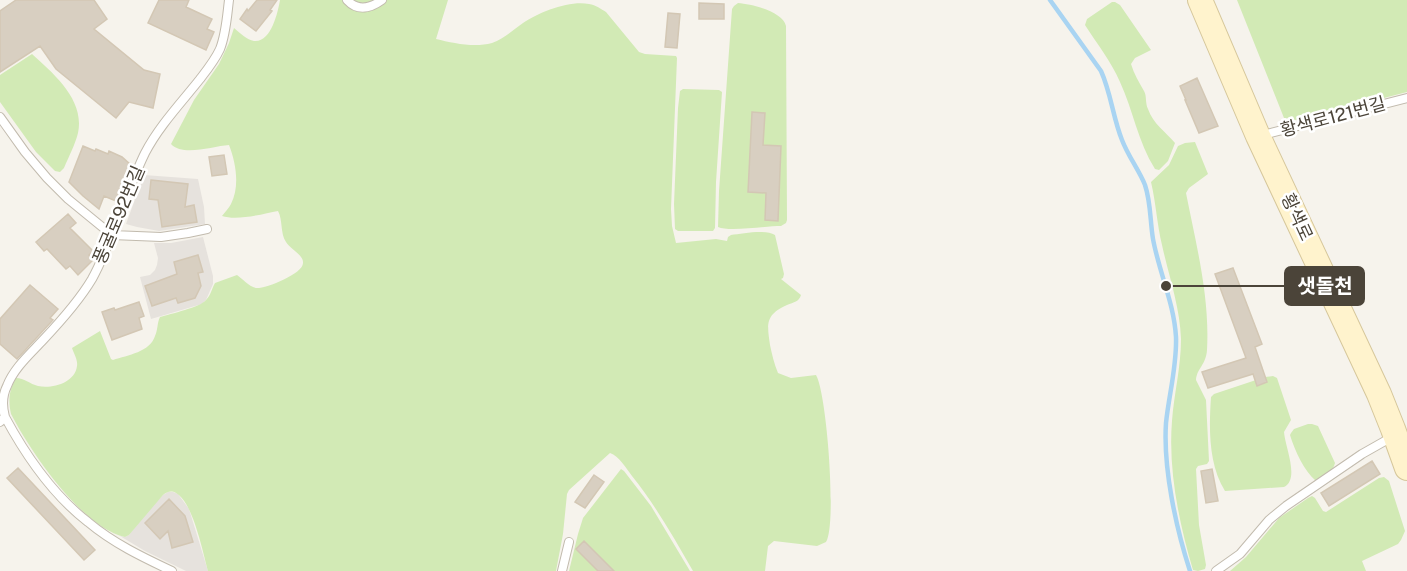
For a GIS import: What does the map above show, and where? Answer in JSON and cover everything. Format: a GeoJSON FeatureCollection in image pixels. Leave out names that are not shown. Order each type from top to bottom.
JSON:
{"type":"FeatureCollection","features":[{"type":"Feature","properties":{"kind":"street","name":"황색로"},"geometry":{"type":"LineString","coordinates":[[1200,0],[1258,136],[1361,355],[1407,468]]}},
{"type":"Feature","properties":{"kind":"lane","name":"풍굴로92번길"},"geometry":{"type":"LineString","coordinates":[[2,419],[3,397],[11,376],[82,294],[100,262],[146,151],[219,52],[225,33],[230,0]]}},
{"type":"Feature","properties":{"kind":"lane"},"geometry":{"type":"LineString","coordinates":[[347,0],[359,8],[368,8],[382,0]]}},
{"type":"Feature","properties":{"kind":"lane","name":"황색로121번길"},"geometry":{"type":"LineString","coordinates":[[1258,136],[1407,98]]}},
{"type":"Feature","properties":{"kind":"lane"},"geometry":{"type":"LineString","coordinates":[[0,117],[47,178],[68,199],[112,235],[161,237],[207,229]]}},
{"type":"Feature","properties":{"kind":"lane"},"geometry":{"type":"LineString","coordinates":[[2,419],[42,475],[88,523],[123,546],[172,571]]}},
{"type":"Feature","properties":{"kind":"lane"},"geometry":{"type":"LineString","coordinates":[[1216,571],[1240,554],[1269,520],[1286,506],[1362,454],[1395,435]]}},
{"type":"Feature","properties":{"kind":"lane"},"geometry":{"type":"LineString","coordinates":[[562,571],[569,542]]}},
{"type":"Feature","properties":{"kind":"shaded area"},"geometry":{"type":"Polygon","coordinates":[[[144,175],[198,179],[205,224],[159,231],[126,224],[144,175]]]}},
{"type":"Feature","properties":{"kind":"shaded area"},"geometry":{"type":"Polygon","coordinates":[[[203,237],[213,276],[213,284],[206,300],[202,304],[151,319],[140,277],[150,275],[155,270],[158,258],[154,243],[171,243],[203,237]]]}},
{"type":"Feature","properties":{"kind":"shaded area"},"geometry":{"type":"Polygon","coordinates":[[[168,492],[178,494],[189,509],[208,571],[186,571],[120,536],[129,535],[145,514],[168,492]]]}},
{"type":"Feature","properties":{"kind":"green space"},"geometry":{"type":"Polygon","coordinates":[[[280,0],[448,0],[436,39],[471,45],[492,43],[546,11],[573,4],[589,4],[606,12],[639,52],[676,56],[671,209],[676,243],[716,239],[727,241],[731,235],[753,232],[775,235],[784,274],[781,279],[801,295],[798,300],[780,309],[771,317],[768,326],[770,345],[778,373],[791,378],[816,375],[820,387],[827,432],[831,487],[831,511],[826,542],[817,546],[774,541],[768,546],[765,571],[693,571],[649,499],[622,463],[610,453],[567,494],[556,571],[208,571],[192,517],[182,498],[176,493],[169,492],[163,495],[125,537],[109,531],[75,504],[44,467],[11,414],[10,395],[16,378],[44,387],[62,384],[72,377],[77,366],[72,348],[100,331],[111,359],[132,354],[148,346],[152,341],[160,317],[203,303],[215,283],[237,275],[250,286],[261,288],[297,272],[303,263],[301,257],[284,238],[278,211],[242,217],[222,216],[234,197],[236,182],[234,159],[229,145],[183,150],[171,144],[194,100],[219,64],[234,28],[254,41],[265,37],[273,26],[280,0]]]}},
{"type":"Feature","properties":{"kind":"green space"},"geometry":{"type":"Polygon","coordinates":[[[1237,0],[1407,0],[1407,92],[1307,118],[1295,120],[1284,118],[1237,0]]]}},
{"type":"Feature","properties":{"kind":"green space"},"geometry":{"type":"Polygon","coordinates":[[[1112,2],[1120,5],[1151,50],[1135,58],[1131,64],[1145,93],[1150,114],[1175,143],[1168,161],[1159,170],[1155,169],[1144,148],[1116,74],[1085,25],[1087,19],[1112,2]]]}},
{"type":"Feature","properties":{"kind":"green space"},"geometry":{"type":"Polygon","coordinates":[[[738,3],[759,7],[773,13],[784,21],[786,26],[787,220],[781,226],[739,229],[718,227],[732,9],[738,3]]]}},
{"type":"Feature","properties":{"kind":"green space"},"geometry":{"type":"Polygon","coordinates":[[[32,54],[58,79],[77,110],[78,133],[64,168],[60,172],[55,171],[36,152],[0,102],[0,75],[32,54]]]}},
{"type":"Feature","properties":{"kind":"green space"},"geometry":{"type":"Polygon","coordinates":[[[683,89],[722,92],[715,228],[713,231],[678,231],[675,229],[678,108],[680,91],[683,89]]]}},
{"type":"Feature","properties":{"kind":"green space"},"geometry":{"type":"Polygon","coordinates":[[[1195,142],[1208,174],[1189,188],[1186,193],[1201,271],[1207,330],[1206,355],[1196,380],[1206,400],[1209,461],[1196,469],[1199,525],[1206,565],[1205,569],[1198,571],[1193,570],[1188,552],[1173,477],[1172,421],[1181,339],[1151,182],[1169,165],[1178,146],[1195,142]]]}},
{"type":"Feature","properties":{"kind":"green space"},"geometry":{"type":"Polygon","coordinates":[[[1273,376],[1277,378],[1291,420],[1284,432],[1291,470],[1289,483],[1284,487],[1225,491],[1215,469],[1211,445],[1211,397],[1214,394],[1273,376]]]}},
{"type":"Feature","properties":{"kind":"green space"},"geometry":{"type":"Polygon","coordinates":[[[1308,424],[1318,426],[1335,463],[1330,471],[1316,481],[1300,460],[1290,435],[1294,429],[1308,424]]]}},
{"type":"Feature","properties":{"kind":"green space"},"geometry":{"type":"Polygon","coordinates":[[[621,469],[651,506],[690,571],[569,571],[583,518],[621,469]]]}},
{"type":"Feature","properties":{"kind":"green space"},"geometry":{"type":"Polygon","coordinates":[[[1384,477],[1389,481],[1405,531],[1398,544],[1362,561],[1366,571],[1230,571],[1246,557],[1279,518],[1308,498],[1312,496],[1315,498],[1326,512],[1384,477]]]}},
{"type":"Feature","properties":{"kind":"building"},"geometry":{"type":"Polygon","coordinates":[[[16,0],[94,0],[107,19],[94,29],[144,70],[160,74],[153,108],[129,102],[116,118],[56,69],[40,46],[0,72],[0,11],[16,0]]]}},
{"type":"Feature","properties":{"kind":"building"},"geometry":{"type":"Polygon","coordinates":[[[159,0],[189,0],[186,7],[212,19],[207,29],[214,32],[206,50],[148,23],[159,0]]]}},
{"type":"Feature","properties":{"kind":"building"},"geometry":{"type":"Polygon","coordinates":[[[257,0],[277,0],[270,10],[272,11],[256,31],[240,19],[257,0]]]}},
{"type":"Feature","properties":{"kind":"building"},"geometry":{"type":"Polygon","coordinates":[[[699,3],[724,4],[724,19],[699,19],[699,3]]]}},
{"type":"Feature","properties":{"kind":"building"},"geometry":{"type":"Polygon","coordinates":[[[668,13],[680,14],[677,48],[665,47],[668,13]]]}},
{"type":"Feature","properties":{"kind":"building"},"geometry":{"type":"Polygon","coordinates":[[[1197,78],[1218,126],[1199,133],[1180,86],[1197,78]]]}},
{"type":"Feature","properties":{"kind":"building"},"geometry":{"type":"Polygon","coordinates":[[[752,112],[765,113],[763,145],[781,146],[778,221],[765,220],[766,193],[748,192],[752,112]]]}},
{"type":"Feature","properties":{"kind":"building"},"geometry":{"type":"Polygon","coordinates":[[[83,146],[108,154],[109,151],[122,157],[131,165],[116,201],[104,196],[99,209],[69,182],[83,146]]]}},
{"type":"Feature","properties":{"kind":"building"},"geometry":{"type":"Polygon","coordinates":[[[224,155],[227,174],[212,176],[209,157],[224,155]]]}},
{"type":"Feature","properties":{"kind":"building"},"geometry":{"type":"Polygon","coordinates":[[[151,180],[188,184],[185,207],[194,205],[197,222],[162,227],[158,200],[149,199],[151,180]]]}},
{"type":"Feature","properties":{"kind":"building"},"geometry":{"type":"Polygon","coordinates":[[[68,214],[76,223],[70,228],[93,251],[89,255],[93,260],[78,275],[70,266],[66,269],[47,249],[44,251],[36,242],[68,214]]]}},
{"type":"Feature","properties":{"kind":"building"},"geometry":{"type":"Polygon","coordinates":[[[198,255],[203,272],[198,273],[201,286],[195,298],[178,303],[176,298],[152,306],[145,286],[177,274],[174,262],[198,255]]]}},
{"type":"Feature","properties":{"kind":"building"},"geometry":{"type":"Polygon","coordinates":[[[1233,268],[1262,344],[1255,347],[1267,382],[1257,386],[1253,374],[1208,388],[1202,372],[1246,358],[1215,274],[1233,268]]]}},
{"type":"Feature","properties":{"kind":"building"},"geometry":{"type":"Polygon","coordinates":[[[30,285],[58,309],[50,318],[53,320],[17,359],[0,344],[0,319],[30,285]]]}},
{"type":"Feature","properties":{"kind":"building"},"geometry":{"type":"Polygon","coordinates":[[[139,302],[144,316],[139,318],[142,329],[112,340],[102,312],[139,302]]]}},
{"type":"Feature","properties":{"kind":"building"},"geometry":{"type":"Polygon","coordinates":[[[1372,461],[1380,474],[1329,506],[1321,493],[1372,461]]]}},
{"type":"Feature","properties":{"kind":"building"},"geometry":{"type":"Polygon","coordinates":[[[18,468],[95,550],[84,560],[7,478],[18,468]]]}},
{"type":"Feature","properties":{"kind":"building"},"geometry":{"type":"Polygon","coordinates":[[[1212,469],[1218,501],[1206,503],[1201,471],[1212,469]]]}},
{"type":"Feature","properties":{"kind":"building"},"geometry":{"type":"Polygon","coordinates":[[[594,475],[604,482],[585,508],[575,502],[594,475]]]}},
{"type":"Feature","properties":{"kind":"building"},"geometry":{"type":"Polygon","coordinates":[[[169,499],[185,516],[193,542],[172,548],[168,531],[160,539],[145,523],[169,499]]]}},
{"type":"Feature","properties":{"kind":"building"},"geometry":{"type":"Polygon","coordinates":[[[584,541],[614,571],[598,571],[576,549],[584,541]]]}},
{"type":"Feature","properties":{"kind":"waterway"},"geometry":{"type":"LineString","coordinates":[[1050,0],[1101,71],[1122,140],[1143,179],[1147,192],[1153,239],[1175,324],[1176,348],[1166,423],[1167,459],[1175,517],[1190,571]]}},
{"type":"Feature","properties":{"kind":"place","name":"샛돌천"},"geometry":{"type":"Point","coordinates":[1166,286]}}]}
